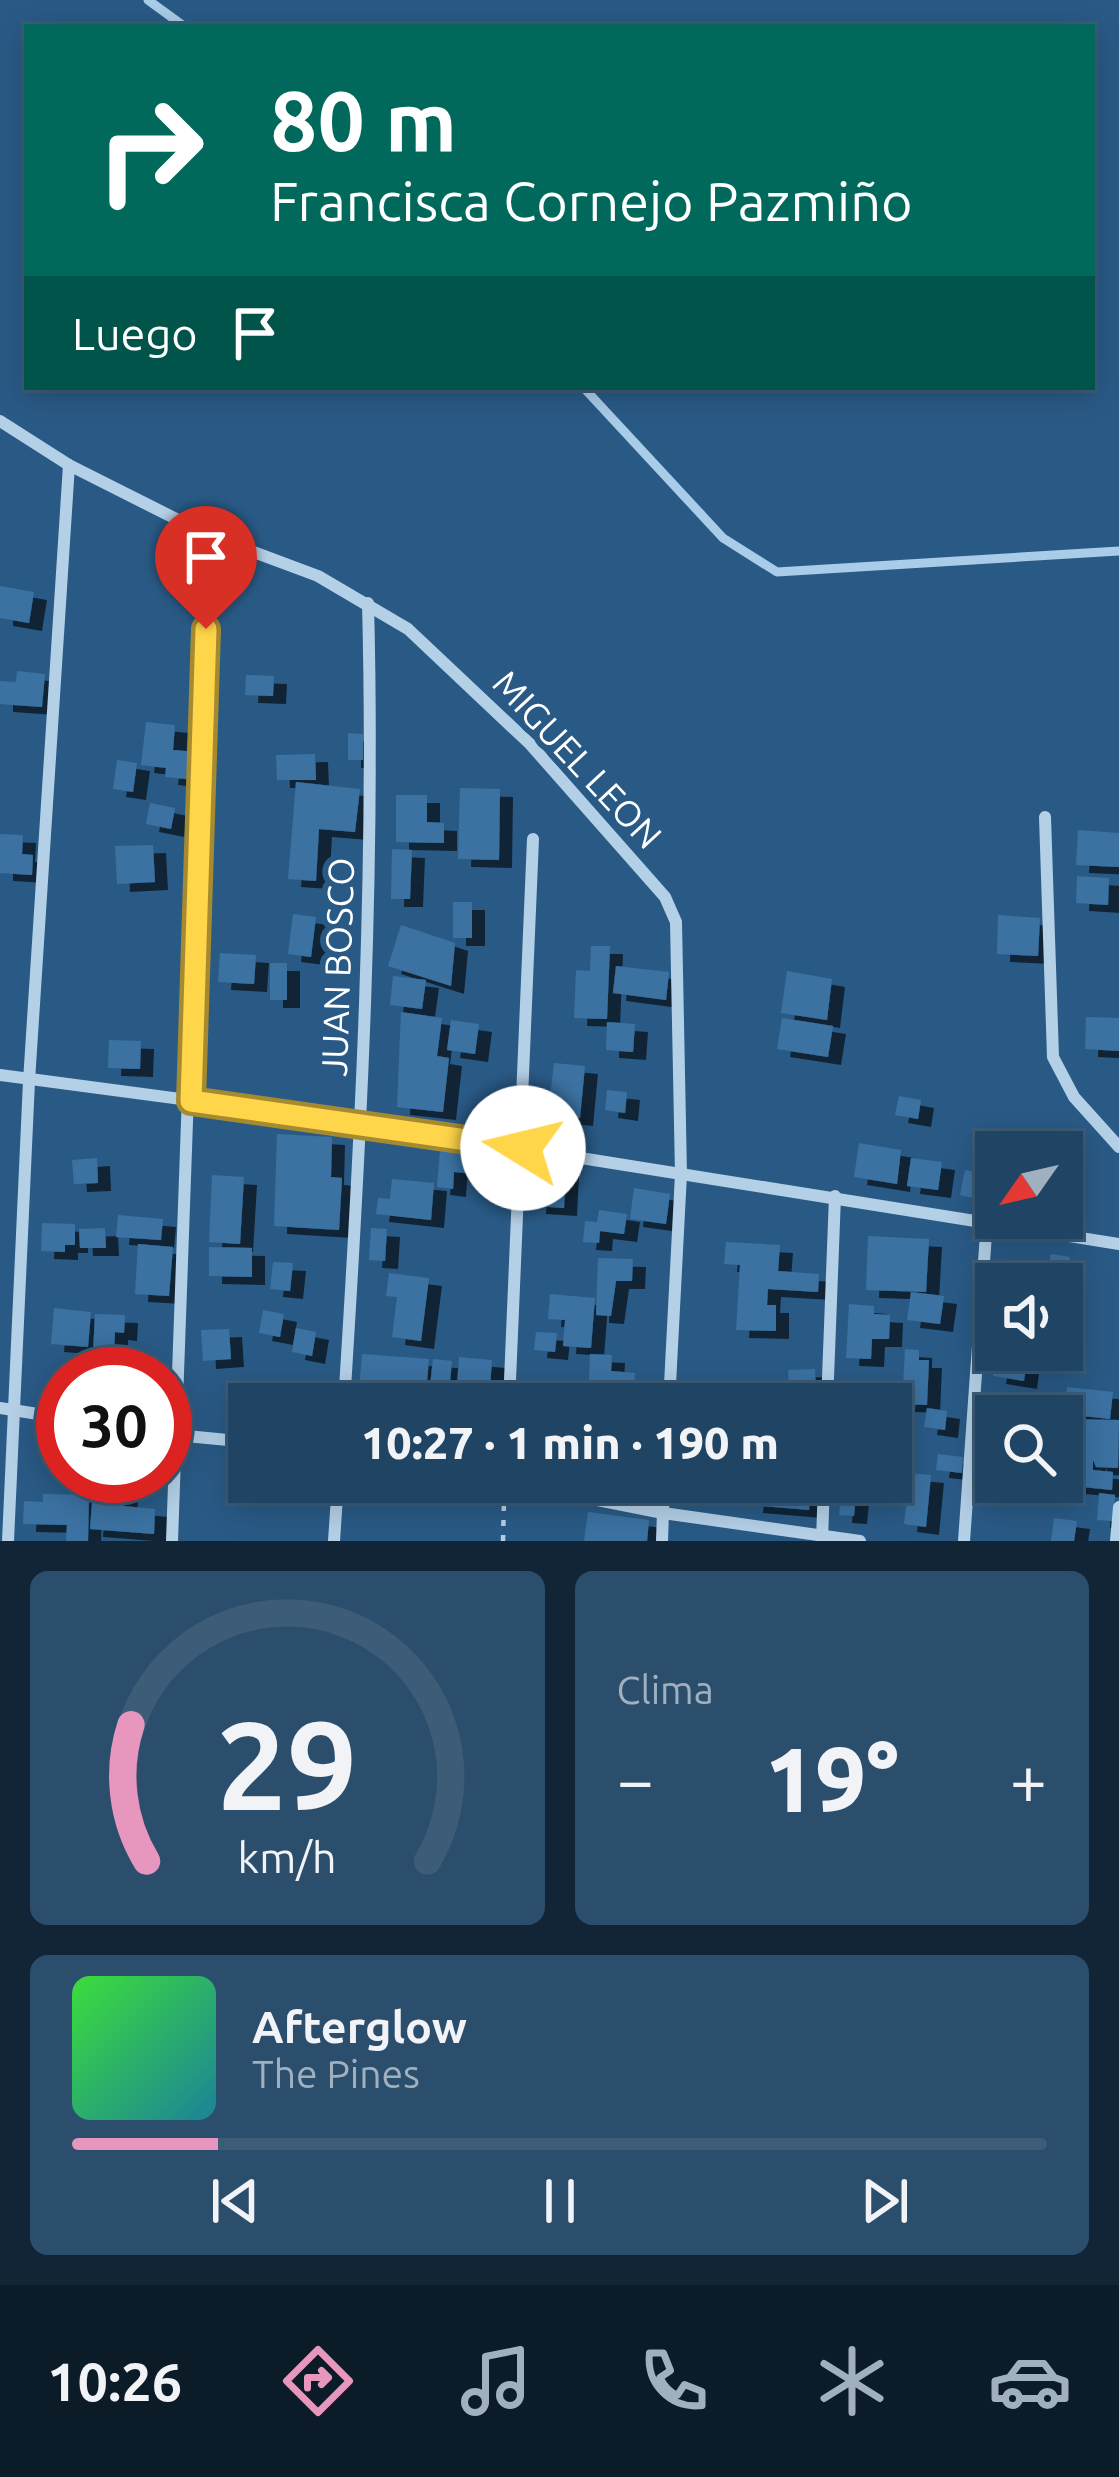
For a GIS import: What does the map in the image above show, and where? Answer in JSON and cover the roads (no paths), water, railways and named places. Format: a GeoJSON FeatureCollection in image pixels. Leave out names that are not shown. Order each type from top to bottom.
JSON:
{"type":"FeatureCollection","features":[{"type":"Feature","properties":{"kind":"street","name":"MIGUEL LEON"},"geometry":{"type":"LineString","coordinates":[[0,421],[69,464],[208,535],[318,576],[408,628],[530,744],[665,897],[676,922],[681,1174],[669,1383]]}},
{"type":"Feature","properties":{"kind":"street"},"geometry":{"type":"LineString","coordinates":[[8,1541],[8,1409],[69,464]]}},
{"type":"Feature","properties":{"kind":"street"},"geometry":{"type":"LineString","coordinates":[[176,1347],[191,1101],[208,535]]}},
{"type":"Feature","properties":{"kind":"street","name":"JUAN BOSCO"},"geometry":{"type":"LineString","coordinates":[[345,1383],[362,1124],[373,801],[368,603]]}},
{"type":"Feature","properties":{"kind":"street"},"geometry":{"type":"LineString","coordinates":[[1045,817],[1053,1057],[1074,1097],[1119,1147]]}},
{"type":"Feature","properties":{"kind":"street"},"geometry":{"type":"LineString","coordinates":[[510,1383],[533,839]]}},
{"type":"Feature","properties":{"kind":"street"},"geometry":{"type":"LineString","coordinates":[[0,1075],[362,1124],[975,1218]]}},
{"type":"Feature","properties":{"kind":"street"},"geometry":{"type":"LineString","coordinates":[[828,1383],[835,1196]]}},
{"type":"Feature","properties":{"kind":"street"},"geometry":{"type":"LineString","coordinates":[[1083,1237],[1119,1244]]}},
{"type":"Feature","properties":{"kind":"street"},"geometry":{"type":"LineString","coordinates":[[964,1541],[986,1239]]}},
{"type":"Feature","properties":{"kind":"street"},"geometry":{"type":"LineString","coordinates":[[192,1437],[228,1440]]}},
{"type":"Feature","properties":{"kind":"street"},"geometry":{"type":"LineString","coordinates":[[172,1503],[172,1541]]}},
{"type":"Feature","properties":{"kind":"street"},"geometry":{"type":"LineString","coordinates":[[334,1541],[337,1503]]}},
{"type":"Feature","properties":{"kind":"street"},"geometry":{"type":"LineString","coordinates":[[609,1503],[860,1541]]}},
{"type":"Feature","properties":{"kind":"street"},"geometry":{"type":"LineString","coordinates":[[662,1541],[663,1503]]}},
{"type":"Feature","properties":{"kind":"street"},"geometry":{"type":"LineString","coordinates":[[822,1537],[823,1503]]}},
{"type":"Feature","properties":{"kind":"street"},"geometry":{"type":"LineString","coordinates":[[1116,1541],[1119,1507]]}},
{"type":"Feature","properties":{"kind":"waterway"},"geometry":{"type":"LineString","coordinates":[[148,0],[181,24]]}},
{"type":"Feature","properties":{"kind":"waterway"},"geometry":{"type":"LineString","coordinates":[[586,390],[723,538],[777,572],[1119,551]]}}]}
